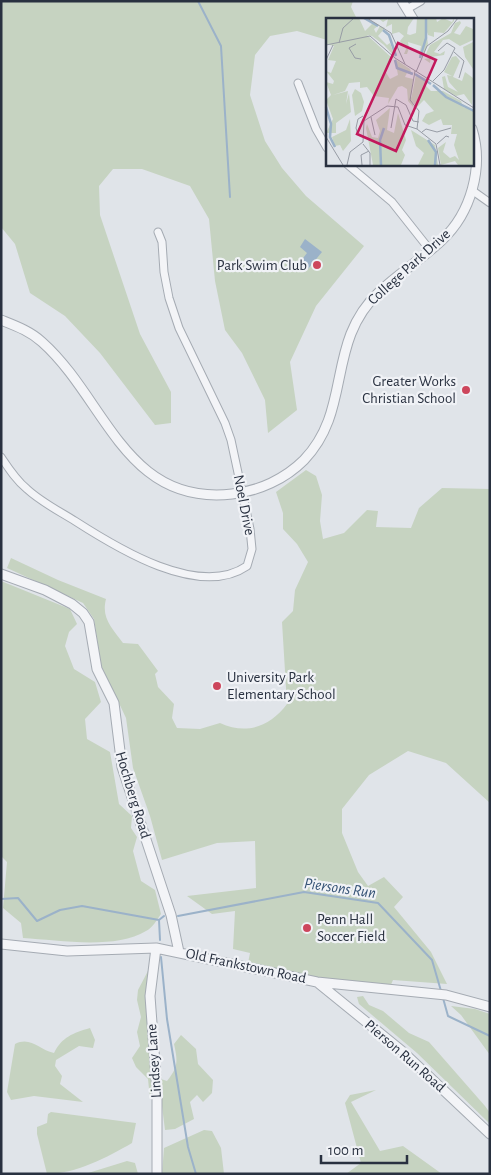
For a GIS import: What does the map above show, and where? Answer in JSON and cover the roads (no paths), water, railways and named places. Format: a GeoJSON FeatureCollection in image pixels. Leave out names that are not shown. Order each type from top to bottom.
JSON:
{"type":"FeatureCollection","features":[{"type":"Feature","properties":{"kind":"street"},"geometry":{"type":"LineString","coordinates":[[412,18],[405,5],[421,1]]}},
{"type":"Feature","properties":{"kind":"street"},"geometry":{"type":"LineString","coordinates":[[298,83],[316,129],[326,146]]}},
{"type":"Feature","properties":{"kind":"street","name":"College Park Drive"},"geometry":{"type":"LineString","coordinates":[[1,320],[27,330],[49,349],[126,451],[152,476],[173,487],[195,493],[219,496],[241,493],[266,486],[287,475],[312,450],[327,426],[344,350],[356,320],[379,292],[443,239],[455,225],[472,191],[476,166],[474,148]]}},
{"type":"Feature","properties":{"kind":"street"},"geometry":{"type":"LineString","coordinates":[[348,165],[392,202],[430,250]]}},
{"type":"Feature","properties":{"kind":"street"},"geometry":{"type":"LineString","coordinates":[[472,191],[490,203]]}},
{"type":"Feature","properties":{"kind":"street","name":"Noel Drive"},"geometry":{"type":"LineString","coordinates":[[1,456],[14,477],[28,490],[112,545],[147,563],[166,569],[225,577],[236,574],[247,566],[252,549],[231,440],[225,423],[179,328],[169,298],[164,272],[162,242],[158,232]]}},
{"type":"Feature","properties":{"kind":"street","name":"Hochberg Road"},"geometry":{"type":"LineString","coordinates":[[1,574],[45,590],[72,604],[83,613],[89,622],[96,669],[114,704],[122,768],[171,915],[178,952]]}},
{"type":"Feature","properties":{"kind":"street","name":"Old Frankstown Road"},"geometry":{"type":"LineString","coordinates":[[1,944],[67,952],[156,948],[316,982],[443,995],[490,1007]]}},
{"type":"Feature","properties":{"kind":"street","name":"Lindsey Lane"},"geometry":{"type":"LineString","coordinates":[[156,948],[150,996],[157,1090],[157,1174]]}},
{"type":"Feature","properties":{"kind":"street","name":"Pierson Run Road"},"geometry":{"type":"LineString","coordinates":[[316,982],[402,1051],[490,1134]]}},
{"type":"Feature","properties":{"kind":"water"},"geometry":{"type":"Polygon","coordinates":[[[305,239],[322,252],[308,269],[300,262],[307,253],[300,247],[305,239]]]}},
{"type":"Feature","properties":{"kind":"waterway"},"geometry":{"type":"LineString","coordinates":[[198,1],[221,46],[230,197]]}},
{"type":"Feature","properties":{"kind":"waterway","name":"Piersons Run"},"geometry":{"type":"LineString","coordinates":[[178,916],[304,892],[378,903],[432,960],[441,991]]}},
{"type":"Feature","properties":{"kind":"waterway","name":"Piersons Run"},"geometry":{"type":"LineString","coordinates":[[1,899],[18,898],[37,921],[60,910],[82,906],[159,920],[164,916]]}},
{"type":"Feature","properties":{"kind":"waterway"},"geometry":{"type":"LineString","coordinates":[[159,920],[160,940]]}},
{"type":"Feature","properties":{"kind":"waterway"},"geometry":{"type":"LineString","coordinates":[[161,957],[167,1019],[188,1147],[196,1174]]}},
{"type":"Feature","properties":{"kind":"waterway","name":"Piersons Run"},"geometry":{"type":"LineString","coordinates":[[443,998],[448,1016],[490,1036]]}},
{"type":"Feature","properties":{"kind":"place","name":"Park Swim Club"},"geometry":{"type":"Point","coordinates":[317,265]}},
{"type":"Feature","properties":{"kind":"place","name":"Greater Works Christian School"},"geometry":{"type":"Point","coordinates":[466,390]}},
{"type":"Feature","properties":{"kind":"place","name":"University Park Elementary School"},"geometry":{"type":"Point","coordinates":[217,686]}},
{"type":"Feature","properties":{"kind":"place","name":"Penn Hall Soccer Field"},"geometry":{"type":"Point","coordinates":[307,928]}}]}
